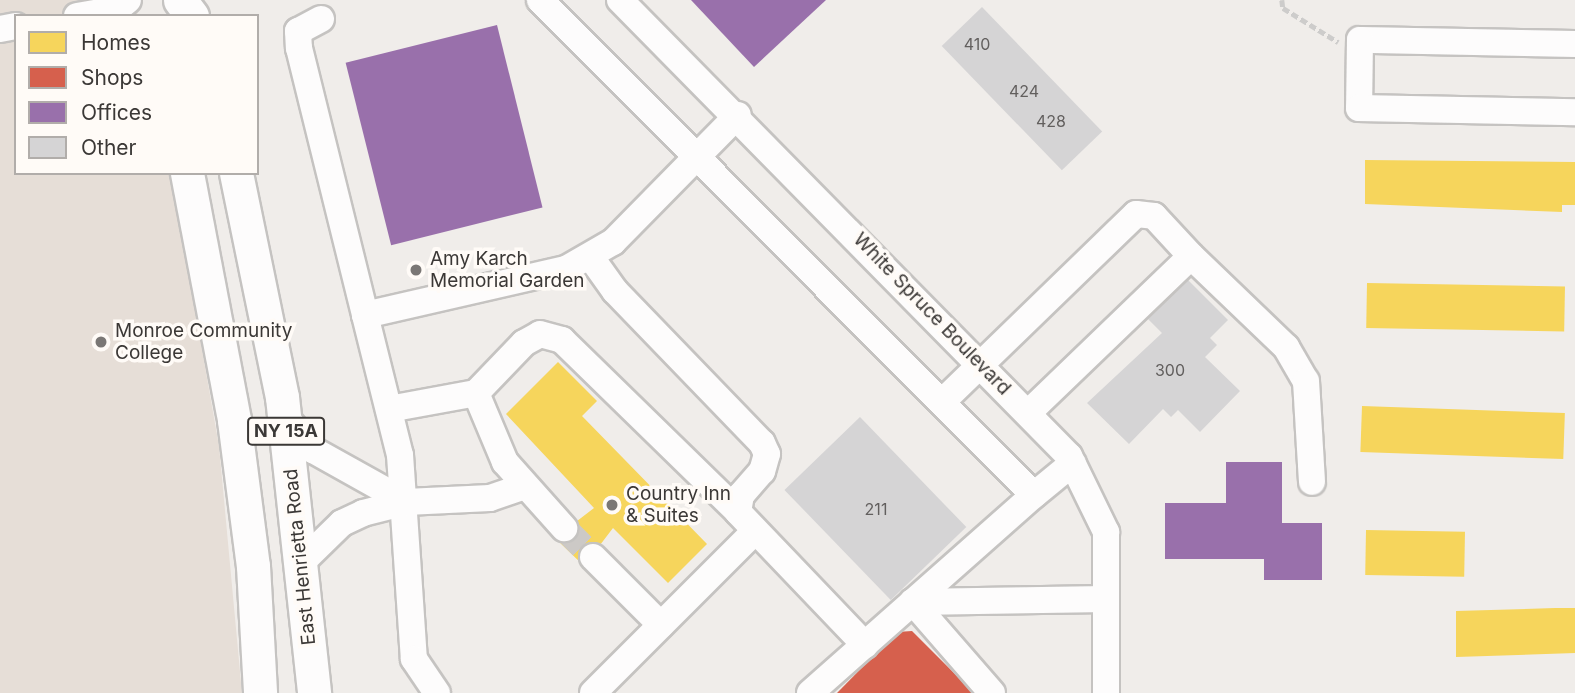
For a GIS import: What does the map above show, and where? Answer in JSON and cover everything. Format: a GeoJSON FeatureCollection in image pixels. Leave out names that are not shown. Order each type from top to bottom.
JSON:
{"type":"FeatureCollection","features":[{"type":"Feature","properties":{"kind":"main road","name":"NY 15A"},"geometry":{"type":"LineString","coordinates":[[187,175],[234,419],[253,566],[260,693]]}},
{"type":"Feature","properties":{"kind":"main road","name":"East Henrietta Road"},"geometry":{"type":"LineString","coordinates":[[236,175],[283,414],[303,561],[314,693]]}},
{"type":"Feature","properties":{"kind":"street"},"geometry":{"type":"LineString","coordinates":[[89,14],[117,9],[128,0]]}},
{"type":"Feature","properties":{"kind":"street"},"geometry":{"type":"LineString","coordinates":[[540,0],[1034,495]]}},
{"type":"Feature","properties":{"kind":"street","name":"White Spruce Boulevard"},"geometry":{"type":"LineString","coordinates":[[620,0],[738,115],[981,364],[1073,463],[1106,532],[1106,693]]}},
{"type":"Feature","properties":{"kind":"street"},"geometry":{"type":"LineString","coordinates":[[321,19],[298,31],[299,48],[389,409],[405,502],[414,659],[437,693]]}},
{"type":"Feature","properties":{"kind":"street"},"geometry":{"type":"LineString","coordinates":[[1575,44],[1360,40],[1359,108],[1575,112]]}},
{"type":"Feature","properties":{"kind":"street"},"geometry":{"type":"LineString","coordinates":[[365,316],[566,269],[613,242],[738,115]]}},
{"type":"Feature","properties":{"kind":"street"},"geometry":{"type":"LineString","coordinates":[[942,402],[1136,214],[1154,216],[1191,256],[1286,347],[1306,381],[1312,482]]}},
{"type":"Feature","properties":{"kind":"street"},"geometry":{"type":"LineString","coordinates":[[590,256],[615,291],[762,443],[767,454],[762,471],[741,495],[745,523],[661,625],[593,693]]}},
{"type":"Feature","properties":{"kind":"street"},"geometry":{"type":"LineString","coordinates":[[1028,413],[1191,256]]}},
{"type":"Feature","properties":{"kind":"street"},"geometry":{"type":"LineString","coordinates":[[389,409],[476,393],[524,343],[540,334],[562,340],[864,645]]}},
{"type":"Feature","properties":{"kind":"street"},"geometry":{"type":"LineString","coordinates":[[476,393],[522,487],[564,528]]}},
{"type":"Feature","properties":{"kind":"street"},"geometry":{"type":"LineString","coordinates":[[283,414],[313,450],[405,502]]}},
{"type":"Feature","properties":{"kind":"street"},"geometry":{"type":"LineString","coordinates":[[810,693],[1073,463]]}},
{"type":"Feature","properties":{"kind":"street"},"geometry":{"type":"LineString","coordinates":[[303,561],[342,523],[405,502],[491,498],[522,487]]}},
{"type":"Feature","properties":{"kind":"street"},"geometry":{"type":"LineString","coordinates":[[593,557],[661,625]]}},
{"type":"Feature","properties":{"kind":"street"},"geometry":{"type":"LineString","coordinates":[[913,602],[1106,599]]}},
{"type":"Feature","properties":{"kind":"street"},"geometry":{"type":"LineString","coordinates":[[913,602],[992,693]]}},
{"type":"Feature","properties":{"kind":"path"},"geometry":{"type":"LineString","coordinates":[[1282,0],[1283,8],[1349,49]]}},
{"type":"Feature","properties":{"kind":"shaded area","name":"Monroe Community College"},"geometry":{"type":"Polygon","coordinates":[[[0,0],[134,0],[138,14],[14,14],[14,175],[171,175],[219,446],[242,693],[0,693],[0,0]]]}},
{"type":"Feature","properties":{"kind":"building: Homes"},"geometry":{"type":"Polygon","coordinates":[[[1365,160],[1575,162],[1575,205],[1562,205],[1562,212],[1365,204],[1365,160]]]}},
{"type":"Feature","properties":{"kind":"building: Homes"},"geometry":{"type":"Polygon","coordinates":[[[1367,283],[1565,286],[1564,331],[1366,328],[1367,283]]]}},
{"type":"Feature","properties":{"kind":"building: Homes"},"geometry":{"type":"Polygon","coordinates":[[[558,362],[597,401],[582,416],[707,544],[668,583],[613,528],[584,566],[555,538],[594,508],[506,414],[558,362]]]}},
{"type":"Feature","properties":{"kind":"building: Homes"},"geometry":{"type":"Polygon","coordinates":[[[1362,406],[1565,413],[1563,459],[1360,452],[1362,406]]]}},
{"type":"Feature","properties":{"kind":"building: Homes"},"geometry":{"type":"Polygon","coordinates":[[[1366,530],[1465,532],[1464,577],[1365,575],[1366,530]]]}},
{"type":"Feature","properties":{"kind":"building: Homes"},"geometry":{"type":"Polygon","coordinates":[[[1575,608],[1575,653],[1456,657],[1456,611],[1575,608]]]}},
{"type":"Feature","properties":{"kind":"building: Shops"},"geometry":{"type":"Polygon","coordinates":[[[912,631],[974,693],[837,693],[897,632],[912,631]]]}},
{"type":"Feature","properties":{"kind":"building: Offices"},"geometry":{"type":"Polygon","coordinates":[[[691,0],[826,0],[754,67],[691,0]]]}},
{"type":"Feature","properties":{"kind":"building: Offices"},"geometry":{"type":"Polygon","coordinates":[[[497,25],[542,207],[391,245],[346,63],[497,25]]]}},
{"type":"Feature","properties":{"kind":"building: Offices"},"geometry":{"type":"Polygon","coordinates":[[[1226,462],[1282,462],[1282,523],[1322,523],[1322,580],[1264,580],[1264,559],[1165,559],[1165,503],[1226,503],[1226,462]]]}},
{"type":"Feature","properties":{"kind":"building: Other"},"geometry":{"type":"Polygon","coordinates":[[[982,7],[1102,131],[1062,170],[942,46],[982,7]]]}},
{"type":"Feature","properties":{"kind":"building: Other"},"geometry":{"type":"Polygon","coordinates":[[[1187,279],[1228,320],[1210,338],[1217,345],[1205,357],[1240,391],[1200,432],[1178,410],[1171,417],[1163,409],[1129,444],[1087,403],[1162,333],[1148,319],[1187,279]]]}},
{"type":"Feature","properties":{"kind":"building: Other"},"geometry":{"type":"Polygon","coordinates":[[[860,417],[966,527],[891,600],[784,490],[860,417]]]}},
{"type":"Feature","properties":{"kind":"tunnel"},"geometry":{"type":"LineString","coordinates":[[564,528],[593,557]]}},
{"type":"Feature","properties":{"kind":"place","name":"Amy Karch Memorial Garden"},"geometry":{"type":"Point","coordinates":[416,270]}},
{"type":"Feature","properties":{"kind":"place","name":"Monroe Community College"},"geometry":{"type":"Point","coordinates":[101,342]}},
{"type":"Feature","properties":{"kind":"place","name":"Country Inn & Suites"},"geometry":{"type":"Point","coordinates":[612,505]}}]}
